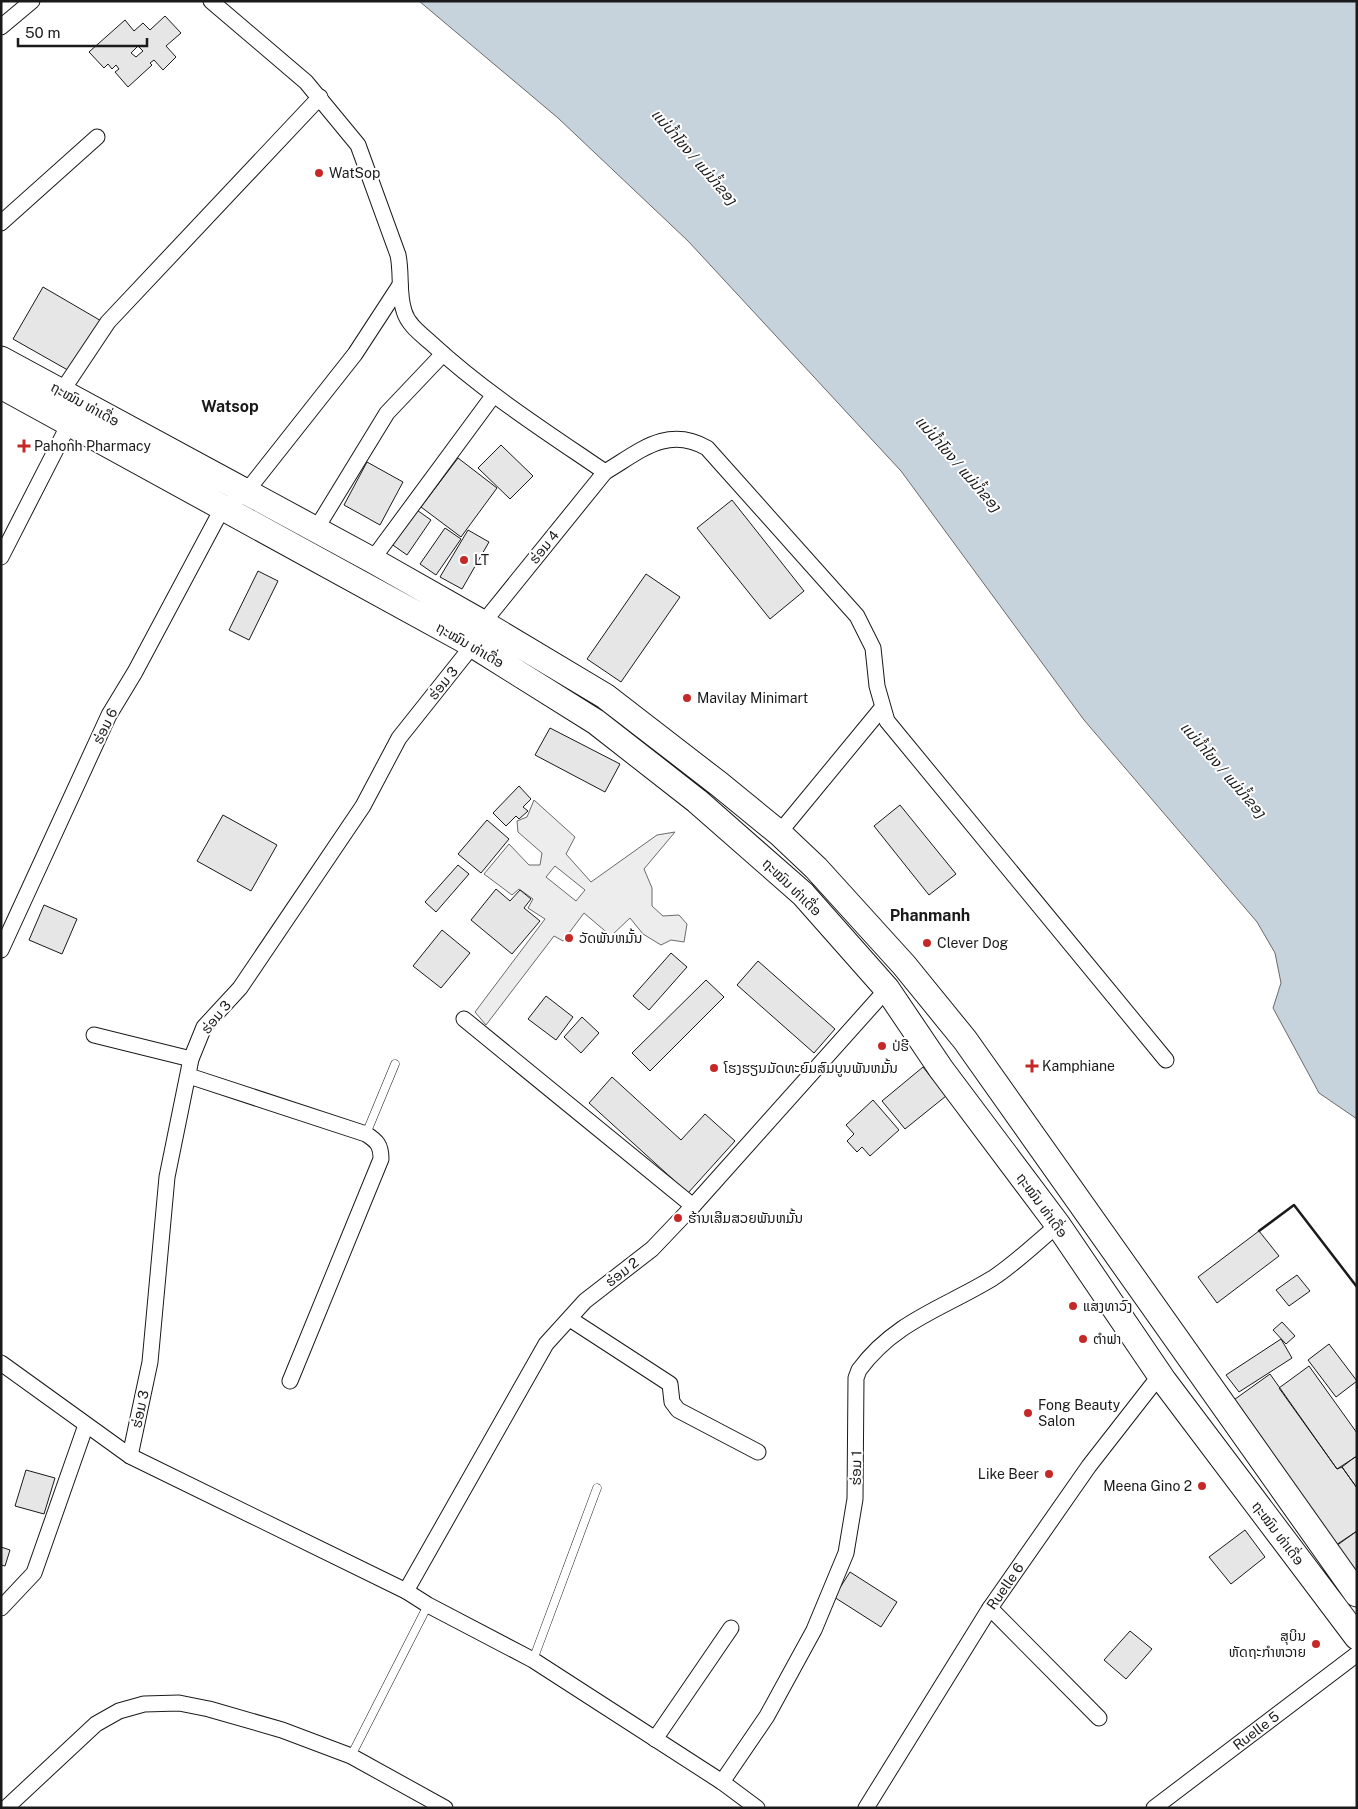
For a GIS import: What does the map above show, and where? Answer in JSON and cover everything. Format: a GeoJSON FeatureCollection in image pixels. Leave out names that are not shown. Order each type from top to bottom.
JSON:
{"type":"FeatureCollection","features":[{"type":"Feature","properties":{"kind":"main road","name":"ຖະໝົນ ທ່າເດື່ອ"},"geometry":{"type":"LineString","coordinates":[[1,358],[372,560],[478,634],[596,722],[697,801],[803,894],[887,989],[941,1069],[1058,1225],[1162,1378],[1357,1637]]}},
{"type":"Feature","properties":{"kind":"main road","name":"ຖະໝົນ ທ່າເດື່ອ"},"geometry":{"type":"LineString","coordinates":[[1,386],[222,508],[605,696],[779,832],[816,868],[904,966],[965,1040],[1191,1362],[1357,1594]]}},
{"type":"Feature","properties":{"kind":"main road"},"geometry":{"type":"LineString","coordinates":[[1162,1378],[1191,1362]]}},
{"type":"Feature","properties":{"kind":"street"},"geometry":{"type":"LineString","coordinates":[[1,27],[32,1]]}},
{"type":"Feature","properties":{"kind":"street"},"geometry":{"type":"LineString","coordinates":[[211,1],[306,82],[358,145],[398,255],[402,271],[400,285],[404,312],[411,324],[443,354],[493,396],[605,472],[654,444],[666,440],[680,438],[693,440],[707,448],[857,616],[873,648],[882,708],[887,721],[1166,1060]]}},
{"type":"Feature","properties":{"kind":"street"},"geometry":{"type":"LineString","coordinates":[[62,391],[108,322],[320,97]]}},
{"type":"Feature","properties":{"kind":"street"},"geometry":{"type":"LineString","coordinates":[[1,223],[97,137]]}},
{"type":"Feature","properties":{"kind":"street"},"geometry":{"type":"LineString","coordinates":[[222,508],[246,492],[354,354],[400,285]]}},
{"type":"Feature","properties":{"kind":"street"},"geometry":{"type":"LineString","coordinates":[[316,529],[387,413],[443,354]]}},
{"type":"Feature","properties":{"kind":"street"},"geometry":{"type":"LineString","coordinates":[[372,560],[493,396]]}},
{"type":"Feature","properties":{"kind":"street"},"geometry":{"type":"LineString","coordinates":[[1,557],[69,424]]}},
{"type":"Feature","properties":{"kind":"street","name":"ຮ່ອມ 4"},"geometry":{"type":"LineString","coordinates":[[478,634],[605,472]]}},
{"type":"Feature","properties":{"kind":"street","name":"ຮ່ອມ 6"},"geometry":{"type":"LineString","coordinates":[[1,950],[109,715],[135,672],[222,508]]}},
{"type":"Feature","properties":{"kind":"street","name":"ຮ່ອມ 3"},"geometry":{"type":"LineString","coordinates":[[130,1456],[150,1362],[166,1177],[189,1076],[191,1059],[204,1027],[240,988],[363,806],[399,738],[478,634]]}},
{"type":"Feature","properties":{"kind":"street"},"geometry":{"type":"LineString","coordinates":[[779,832],[882,708]]}},
{"type":"Feature","properties":{"kind":"street","name":"ຮ່ອມ 2"},"geometry":{"type":"LineString","coordinates":[[406,1591],[546,1344],[585,1301],[652,1249],[693,1206],[887,989]]}},
{"type":"Feature","properties":{"kind":"street"},"geometry":{"type":"LineString","coordinates":[[464,1019],[693,1206]]}},
{"type":"Feature","properties":{"kind":"street"},"geometry":{"type":"LineString","coordinates":[[94,1035],[191,1059]]}},
{"type":"Feature","properties":{"kind":"street"},"geometry":{"type":"LineString","coordinates":[[189,1076],[366,1134],[376,1140],[381,1148],[381,1159],[290,1381]]}},
{"type":"Feature","properties":{"kind":"street","name":"ຮ່ອມ 1"},"geometry":{"type":"LineString","coordinates":[[722,1782],[767,1716],[814,1630],[846,1553],[855,1500],[856,1378],[859,1370],[909,1322],[994,1277],[1058,1225]]}},
{"type":"Feature","properties":{"kind":"street"},"geometry":{"type":"LineString","coordinates":[[570,1319],[670,1384],[672,1402],[678,1410],[758,1452]]}},
{"type":"Feature","properties":{"kind":"street"},"geometry":{"type":"LineString","coordinates":[[1,1363],[130,1456],[406,1591],[428,1606],[533,1660],[722,1782],[757,1808]]}},
{"type":"Feature","properties":{"kind":"street","name":"Ruelle 6"},"geometry":{"type":"LineString","coordinates":[[866,1808],[990,1608],[1088,1466],[1162,1378]]}},
{"type":"Feature","properties":{"kind":"street"},"geometry":{"type":"LineString","coordinates":[[1,1608],[34,1573],[86,1425]]}},
{"type":"Feature","properties":{"kind":"street"},"geometry":{"type":"LineString","coordinates":[[990,1608],[1099,1718]]}},
{"type":"Feature","properties":{"kind":"street"},"geometry":{"type":"LineString","coordinates":[[655,1739],[731,1628]]}},
{"type":"Feature","properties":{"kind":"street","name":"Ruelle 5"},"geometry":{"type":"LineString","coordinates":[[1154,1808],[1357,1654]]}},
{"type":"Feature","properties":{"kind":"street"},"geometry":{"type":"LineString","coordinates":[[6,1808],[96,1724],[119,1711],[144,1704],[179,1703],[209,1709],[282,1730],[350,1756],[445,1808]]}},
{"type":"Feature","properties":{"kind":"lane"},"geometry":{"type":"LineString","coordinates":[[366,1134],[395,1064]]}},
{"type":"Feature","properties":{"kind":"lane"},"geometry":{"type":"LineString","coordinates":[[533,1660],[597,1488]]}},
{"type":"Feature","properties":{"kind":"lane"},"geometry":{"type":"LineString","coordinates":[[350,1756],[428,1606]]}},
{"type":"Feature","properties":{"kind":"shaded area"},"geometry":{"type":"Polygon","coordinates":[[[534,800],[575,837],[566,854],[591,882],[657,835],[675,832],[644,869],[652,888],[652,906],[663,916],[679,915],[687,924],[684,942],[671,940],[661,945],[643,934],[630,918],[611,936],[584,913],[563,941],[554,936],[486,1025],[475,1012],[545,919],[528,908],[533,899],[519,889],[512,895],[484,874],[509,844],[529,865],[540,865],[542,853],[518,832],[517,821],[527,817],[534,800]],[[555,866],[546,877],[576,901],[585,890],[555,866]]]}},
{"type":"Feature","properties":{"kind":"water","name":"แม่น้ำโขง / ແມ່ນ້ຳຂອງ"},"geometry":{"type":"Polygon","coordinates":[[[419,1],[1357,1],[1357,1119],[1319,1093],[1273,1008],[1281,983],[1275,953],[1257,922],[1084,720],[901,471],[688,241],[558,118],[419,1]]]}},
{"type":"Feature","properties":{"kind":"building"},"geometry":{"type":"Polygon","coordinates":[[[165,16],[181,33],[166,46],[176,57],[163,70],[154,60],[150,63],[152,65],[128,87],[115,72],[119,69],[116,65],[112,69],[108,64],[104,68],[89,52],[125,20],[134,31],[143,23],[150,30],[165,16]],[[138,46],[131,53],[136,57],[143,51],[138,46]]]}},
{"type":"Feature","properties":{"kind":"building"},"geometry":{"type":"Polygon","coordinates":[[[43,287],[103,322],[73,373],[13,339],[43,287]]]}},
{"type":"Feature","properties":{"kind":"building"},"geometry":{"type":"Polygon","coordinates":[[[501,445],[533,476],[510,499],[478,468],[501,445]]]}},
{"type":"Feature","properties":{"kind":"building"},"geometry":{"type":"Polygon","coordinates":[[[458,458],[497,488],[461,537],[421,507],[458,458]]]}},
{"type":"Feature","properties":{"kind":"building"},"geometry":{"type":"Polygon","coordinates":[[[367,462],[403,482],[380,525],[344,505],[367,462]]]}},
{"type":"Feature","properties":{"kind":"building"},"geometry":{"type":"Polygon","coordinates":[[[732,500],[804,591],[770,619],[697,528],[732,500]]]}},
{"type":"Feature","properties":{"kind":"building"},"geometry":{"type":"Polygon","coordinates":[[[414,508],[431,520],[407,555],[390,543],[414,508]]]}},
{"type":"Feature","properties":{"kind":"building"},"geometry":{"type":"Polygon","coordinates":[[[445,528],[461,539],[436,575],[420,564],[445,528]]]}},
{"type":"Feature","properties":{"kind":"building"},"geometry":{"type":"Polygon","coordinates":[[[468,530],[489,542],[462,589],[440,577],[468,530]]]}},
{"type":"Feature","properties":{"kind":"building"},"geometry":{"type":"Polygon","coordinates":[[[258,571],[278,581],[249,640],[229,630],[258,571]]]}},
{"type":"Feature","properties":{"kind":"building"},"geometry":{"type":"Polygon","coordinates":[[[646,574],[680,597],[621,682],[587,659],[646,574]]]}},
{"type":"Feature","properties":{"kind":"building"},"geometry":{"type":"Polygon","coordinates":[[[550,728],[620,764],[605,792],[535,755],[550,728]]]}},
{"type":"Feature","properties":{"kind":"building"},"geometry":{"type":"Polygon","coordinates":[[[519,786],[531,799],[523,807],[528,811],[519,819],[516,816],[506,826],[493,813],[519,786]]]}},
{"type":"Feature","properties":{"kind":"building"},"geometry":{"type":"Polygon","coordinates":[[[900,805],[956,874],[929,895],[874,826],[900,805]]]}},
{"type":"Feature","properties":{"kind":"building"},"geometry":{"type":"Polygon","coordinates":[[[223,815],[277,845],[251,891],[197,861],[223,815]]]}},
{"type":"Feature","properties":{"kind":"building"},"geometry":{"type":"Polygon","coordinates":[[[487,820],[509,839],[481,873],[458,854],[487,820]]]}},
{"type":"Feature","properties":{"kind":"building"},"geometry":{"type":"Polygon","coordinates":[[[458,865],[469,874],[436,912],[425,902],[458,865]]]}},
{"type":"Feature","properties":{"kind":"building"},"geometry":{"type":"Polygon","coordinates":[[[496,889],[510,901],[520,890],[531,899],[524,908],[540,921],[512,954],[471,920],[496,889]]]}},
{"type":"Feature","properties":{"kind":"building"},"geometry":{"type":"Polygon","coordinates":[[[44,905],[77,919],[62,954],[29,940],[44,905]]]}},
{"type":"Feature","properties":{"kind":"building"},"geometry":{"type":"Polygon","coordinates":[[[442,930],[470,953],[441,988],[413,966],[442,930]]]}},
{"type":"Feature","properties":{"kind":"building"},"geometry":{"type":"Polygon","coordinates":[[[671,953],[687,967],[649,1010],[633,996],[671,953]]]}},
{"type":"Feature","properties":{"kind":"building"},"geometry":{"type":"Polygon","coordinates":[[[758,961],[835,1029],[814,1053],[737,985],[758,961]]]}},
{"type":"Feature","properties":{"kind":"building"},"geometry":{"type":"Polygon","coordinates":[[[706,980],[724,997],[650,1071],[632,1053],[706,980]]]}},
{"type":"Feature","properties":{"kind":"building"},"geometry":{"type":"Polygon","coordinates":[[[546,996],[573,1017],[556,1040],[528,1019],[546,996]]]}},
{"type":"Feature","properties":{"kind":"building"},"geometry":{"type":"Polygon","coordinates":[[[582,1017],[599,1033],[581,1053],[564,1037],[582,1017]]]}},
{"type":"Feature","properties":{"kind":"building"},"geometry":{"type":"Polygon","coordinates":[[[923,1067],[946,1096],[905,1129],[882,1101],[923,1067]]]}},
{"type":"Feature","properties":{"kind":"building"},"geometry":{"type":"Polygon","coordinates":[[[612,1077],[681,1140],[705,1114],[735,1141],[688,1193],[589,1103],[612,1077]]]}},
{"type":"Feature","properties":{"kind":"building"},"geometry":{"type":"Polygon","coordinates":[[[873,1100],[899,1130],[870,1156],[862,1147],[857,1152],[847,1141],[854,1134],[846,1125],[873,1100]]]}},
{"type":"Feature","properties":{"kind":"building"},"geometry":{"type":"Polygon","coordinates":[[[1259,1231],[1279,1256],[1217,1303],[1198,1277],[1259,1231]]]}},
{"type":"Feature","properties":{"kind":"building"},"geometry":{"type":"Polygon","coordinates":[[[1297,1275],[1310,1291],[1289,1306],[1276,1290],[1297,1275]]]}},
{"type":"Feature","properties":{"kind":"building"},"geometry":{"type":"Polygon","coordinates":[[[1282,1322],[1295,1336],[1286,1344],[1273,1330],[1282,1322]]]}},
{"type":"Feature","properties":{"kind":"building"},"geometry":{"type":"Polygon","coordinates":[[[1281,1339],[1292,1358],[1239,1392],[1226,1375],[1281,1339]]]}},
{"type":"Feature","properties":{"kind":"building"},"geometry":{"type":"Polygon","coordinates":[[[1329,1344],[1357,1381],[1336,1397],[1308,1360],[1329,1344]]]}},
{"type":"Feature","properties":{"kind":"building"},"geometry":{"type":"Polygon","coordinates":[[[1309,1366],[1357,1433],[1357,1456],[1337,1469],[1279,1388],[1309,1366]]]}},
{"type":"Feature","properties":{"kind":"building"},"geometry":{"type":"Polygon","coordinates":[[[1270,1374],[1337,1469],[1342,1467],[1357,1488],[1357,1531],[1333,1547],[1231,1402],[1270,1374]]]}},
{"type":"Feature","properties":{"kind":"building"},"geometry":{"type":"Polygon","coordinates":[[[1355,1457],[1357,1459],[1357,1488],[1342,1467],[1355,1457]]]}},
{"type":"Feature","properties":{"kind":"building"},"geometry":{"type":"Polygon","coordinates":[[[26,1470],[55,1478],[44,1514],[15,1506],[26,1470]]]}},
{"type":"Feature","properties":{"kind":"building"},"geometry":{"type":"Polygon","coordinates":[[[1245,1530],[1265,1557],[1231,1584],[1209,1557],[1245,1530]]]}},
{"type":"Feature","properties":{"kind":"building"},"geometry":{"type":"Polygon","coordinates":[[[1357,1531],[1357,1573],[1336,1546],[1357,1531]]]}},
{"type":"Feature","properties":{"kind":"building"},"geometry":{"type":"Polygon","coordinates":[[[1,1547],[10,1550],[5,1566],[1,1565],[1,1547]]]}},
{"type":"Feature","properties":{"kind":"building"},"geometry":{"type":"Polygon","coordinates":[[[850,1572],[897,1602],[881,1627],[834,1597],[850,1572]]]}},
{"type":"Feature","properties":{"kind":"building"},"geometry":{"type":"Polygon","coordinates":[[[1130,1631],[1152,1649],[1126,1679],[1104,1660],[1130,1631]]]}},
{"type":"Feature","properties":{"kind":"wall"},"geometry":{"type":"LineString","coordinates":[[1259,1231],[1294,1205],[1357,1287]]}},
{"type":"Feature","properties":{"kind":"place","name":"WatSop"},"geometry":{"type":"Point","coordinates":[319,173]}},
{"type":"Feature","properties":{"kind":"place","name":"Pahonh Pharmacy"},"geometry":{"type":"Point","coordinates":[24,446]}},
{"type":"Feature","properties":{"kind":"place","name":"LT"},"geometry":{"type":"Point","coordinates":[464,560]}},
{"type":"Feature","properties":{"kind":"place","name":"Mavilay Minimart"},"geometry":{"type":"Point","coordinates":[687,698]}},
{"type":"Feature","properties":{"kind":"place","name":"ວັດພັນຫມັ້ນ"},"geometry":{"type":"Point","coordinates":[569,938]}},
{"type":"Feature","properties":{"kind":"place","name":"Clever Dog"},"geometry":{"type":"Point","coordinates":[927,943]}},
{"type":"Feature","properties":{"kind":"place","name":"ປ່ຮີ"},"geometry":{"type":"Point","coordinates":[882,1046]}},
{"type":"Feature","properties":{"kind":"place","name":"Kamphiane"},"geometry":{"type":"Point","coordinates":[1032,1066]}},
{"type":"Feature","properties":{"kind":"place","name":"ໂຮງຮຽນມັດທະຍົມສົມບູນພັນຫມັ້ນ"},"geometry":{"type":"Point","coordinates":[714,1068]}},
{"type":"Feature","properties":{"kind":"place","name":"ຮ້ານເສີມສວຍພັນຫມັ້ນ"},"geometry":{"type":"Point","coordinates":[678,1218]}},
{"type":"Feature","properties":{"kind":"place","name":"ແສງທາວົງ"},"geometry":{"type":"Point","coordinates":[1073,1306]}},
{"type":"Feature","properties":{"kind":"place","name":"ຕຳຟາ"},"geometry":{"type":"Point","coordinates":[1083,1339]}},
{"type":"Feature","properties":{"kind":"place","name":"Fong Beauty Salon"},"geometry":{"type":"Point","coordinates":[1028,1413]}},
{"type":"Feature","properties":{"kind":"place","name":"Like Beer"},"geometry":{"type":"Point","coordinates":[1049,1474]}},
{"type":"Feature","properties":{"kind":"place","name":"Meena Gino 2"},"geometry":{"type":"Point","coordinates":[1202,1486]}},
{"type":"Feature","properties":{"kind":"place","name":"ສຸບິນ ຫັດຖະກຳຫວາຍ"},"geometry":{"type":"Point","coordinates":[1316,1644]}},
{"type":"Feature","properties":{"kind":"district","name":"Watsop"},"geometry":{"type":"Point","coordinates":[230,406]}},
{"type":"Feature","properties":{"kind":"district","name":"Phanmanh"},"geometry":{"type":"Point","coordinates":[930,915]}}]}
